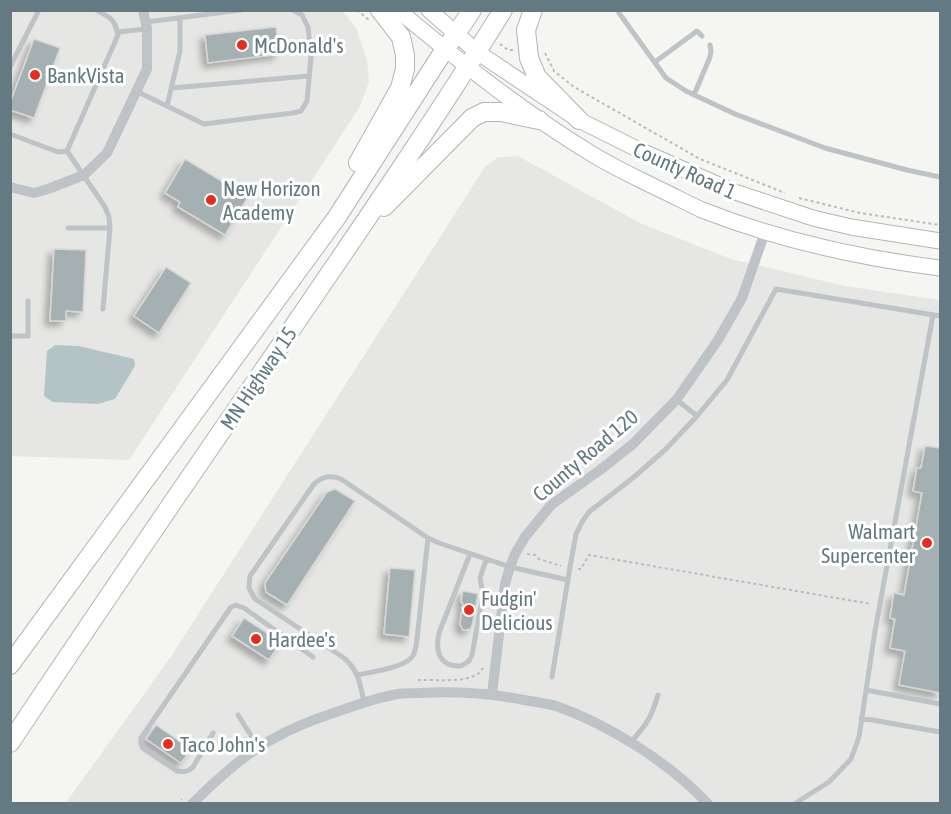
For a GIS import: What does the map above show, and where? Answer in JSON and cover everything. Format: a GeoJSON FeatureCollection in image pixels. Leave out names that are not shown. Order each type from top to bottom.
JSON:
{"type":"FeatureCollection","features":[{"type":"Feature","properties":{"kind":"highway"},"geometry":{"type":"LineString","coordinates":[[308,256],[400,88],[405,69],[401,37],[380,10]]}},
{"type":"Feature","properties":{"kind":"highway"},"geometry":{"type":"LineString","coordinates":[[456,34],[472,10]]}},
{"type":"Feature","properties":{"kind":"highway","name":"MN Highway 15"},"geometry":{"type":"LineString","coordinates":[[10,743],[355,236],[503,10]]}},
{"type":"Feature","properties":{"kind":"highway"},"geometry":{"type":"LineString","coordinates":[[533,10],[526,30],[529,58],[537,77],[579,120]]}},
{"type":"Feature","properties":{"kind":"highway","name":"MN Highway 15"},"geometry":{"type":"LineString","coordinates":[[10,665],[337,217],[456,34]]}},
{"type":"Feature","properties":{"kind":"highway"},"geometry":{"type":"LineString","coordinates":[[355,236],[472,118],[484,112],[501,112],[539,120]]}},
{"type":"Feature","properties":{"kind":"street"},"geometry":{"type":"LineString","coordinates":[[10,187],[34,193],[84,175],[107,153],[147,69],[147,26],[143,10]]}},
{"type":"Feature","properties":{"kind":"street"},"geometry":{"type":"LineString","coordinates":[[398,10],[445,49],[472,60]]}},
{"type":"Feature","properties":{"kind":"street","name":"County Road 1"},"geometry":{"type":"LineString","coordinates":[[429,10],[456,34],[472,60],[539,120],[594,155],[645,182],[701,209],[813,246],[864,257],[940,268]]}},
{"type":"Feature","properties":{"kind":"street","name":"County Road 1"},"geometry":{"type":"LineString","coordinates":[[472,60],[579,120],[648,154],[735,192],[813,218],[851,227],[940,241]]}},
{"type":"Feature","properties":{"kind":"street","name":"County Road 120"},"geometry":{"type":"LineString","coordinates":[[492,694],[505,584],[515,554],[532,528],[551,506],[633,444],[676,399],[718,340],[742,298],[765,232]]}},
{"type":"Feature","properties":{"kind":"street"},"geometry":{"type":"LineString","coordinates":[[192,804],[246,756],[281,734],[364,702],[398,694],[443,692],[492,694],[554,706],[587,719],[631,742],[663,763],[708,804]]}},
{"type":"Feature","properties":{"kind":"lane"},"geometry":{"type":"LineString","coordinates":[[10,67],[39,10]]}},
{"type":"Feature","properties":{"kind":"lane"},"geometry":{"type":"LineString","coordinates":[[67,151],[118,35],[116,25],[110,16],[96,10]]}},
{"type":"Feature","properties":{"kind":"lane"},"geometry":{"type":"LineString","coordinates":[[117,32],[180,18],[241,10]]}},
{"type":"Feature","properties":{"kind":"lane"},"geometry":{"type":"LineString","coordinates":[[136,91],[204,124],[301,111],[307,101],[311,57],[308,27],[302,15],[294,10]]}},
{"type":"Feature","properties":{"kind":"lane"},"geometry":{"type":"LineString","coordinates":[[620,13],[666,78],[694,95],[735,114],[825,148],[940,177]]}},
{"type":"Feature","properties":{"kind":"lane"},"geometry":{"type":"LineString","coordinates":[[167,106],[180,51],[180,18]]}},
{"type":"Feature","properties":{"kind":"lane"},"geometry":{"type":"LineString","coordinates":[[655,62],[697,31],[702,36]]}},
{"type":"Feature","properties":{"kind":"lane"},"geometry":{"type":"LineString","coordinates":[[694,95],[711,57],[710,45]]}},
{"type":"Feature","properties":{"kind":"lane"},"geometry":{"type":"LineString","coordinates":[[171,88],[309,76]]}},
{"type":"Feature","properties":{"kind":"lane"},"geometry":{"type":"LineString","coordinates":[[10,134],[58,152],[67,151]]}},
{"type":"Feature","properties":{"kind":"lane"},"geometry":{"type":"LineString","coordinates":[[67,151],[105,207],[109,217],[103,309]]}},
{"type":"Feature","properties":{"kind":"lane"},"geometry":{"type":"LineString","coordinates":[[68,228],[110,228]]}},
{"type":"Feature","properties":{"kind":"lane"},"geometry":{"type":"LineString","coordinates":[[552,677],[576,534],[582,522],[589,512],[666,449],[727,380],[776,289],[940,316]]}},
{"type":"Feature","properties":{"kind":"lane"},"geometry":{"type":"LineString","coordinates":[[10,336],[28,336],[28,301]]}},
{"type":"Feature","properties":{"kind":"lane"},"geometry":{"type":"LineString","coordinates":[[794,804],[829,782],[851,759],[859,737],[880,606],[933,315]]}},
{"type":"Feature","properties":{"kind":"lane"},"geometry":{"type":"LineString","coordinates":[[676,399],[697,416]]}},
{"type":"Feature","properties":{"kind":"lane"},"geometry":{"type":"LineString","coordinates":[[364,702],[352,665],[255,599],[249,588],[250,576],[314,484],[325,476],[341,479],[438,543],[510,567],[568,580]]}},
{"type":"Feature","properties":{"kind":"lane"},"geometry":{"type":"LineString","coordinates":[[357,675],[401,664],[413,656],[417,639],[428,537]]}},
{"type":"Feature","properties":{"kind":"lane"},"geometry":{"type":"LineString","coordinates":[[470,555],[438,639],[440,656],[444,661],[455,666],[465,664],[472,655],[483,594],[480,578],[486,560]]}},
{"type":"Feature","properties":{"kind":"lane"},"geometry":{"type":"LineString","coordinates":[[213,733],[193,767],[183,772],[177,771],[143,748],[141,743],[141,738],[231,607],[236,605],[244,608],[313,657]]}},
{"type":"Feature","properties":{"kind":"lane"},"geometry":{"type":"LineString","coordinates":[[866,690],[940,704]]}},
{"type":"Feature","properties":{"kind":"lane"},"geometry":{"type":"LineString","coordinates":[[631,742],[652,715],[658,695]]}},
{"type":"Feature","properties":{"kind":"lane"},"geometry":{"type":"LineString","coordinates":[[238,715],[259,748]]}},
{"type":"Feature","properties":{"kind":"lane"},"geometry":{"type":"LineString","coordinates":[[861,718],[940,732]]}},
{"type":"Feature","properties":{"kind":"path"},"geometry":{"type":"LineString","coordinates":[[542,48],[554,70],[574,87],[700,159],[793,196],[860,213],[940,225]]}},
{"type":"Feature","properties":{"kind":"path"},"geometry":{"type":"LineString","coordinates":[[515,554],[535,555],[546,562],[581,569],[589,555],[880,606]]}},
{"type":"Feature","properties":{"kind":"shaded area"},"geometry":{"type":"Polygon","coordinates":[[[11,11],[343,11],[356,28],[367,60],[369,82],[359,108],[129,460],[11,456],[11,11]]]}},
{"type":"Feature","properties":{"kind":"shaded area"},"geometry":{"type":"Polygon","coordinates":[[[518,156],[640,223],[731,259],[845,286],[940,300],[940,803],[65,804],[172,655],[485,167],[498,157],[518,156]]]}},
{"type":"Feature","properties":{"kind":"shaded area"},"geometry":{"type":"Polygon","coordinates":[[[55,345],[79,346],[134,359],[135,366],[115,399],[98,404],[53,402],[44,396],[47,351],[55,345]]]}},
{"type":"Feature","properties":{"kind":"building","name":"McDonald's"},"geometry":{"type":"Polygon","coordinates":[[[276,27],[279,54],[208,63],[205,35],[276,27]]]}},
{"type":"Feature","properties":{"kind":"building","name":"BankVista"},"geometry":{"type":"Polygon","coordinates":[[[34,39],[60,48],[34,118],[10,110],[10,103],[34,39]]]}},
{"type":"Feature","properties":{"kind":"building","name":"New Horizon Academy"},"geometry":{"type":"Polygon","coordinates":[[[185,159],[248,197],[225,235],[178,207],[180,202],[165,193],[185,159]]]}},
{"type":"Feature","properties":{"kind":"building"},"geometry":{"type":"Polygon","coordinates":[[[54,249],[86,250],[83,312],[66,311],[66,321],[50,321],[54,249]]]}},
{"type":"Feature","properties":{"kind":"building"},"geometry":{"type":"Polygon","coordinates":[[[166,267],[191,283],[159,333],[134,316],[166,267]]]}},
{"type":"Feature","properties":{"kind":"building","name":"Walmart Supercenter"},"geometry":{"type":"Polygon","coordinates":[[[925,446],[940,448],[940,693],[899,685],[905,651],[890,648],[895,619],[890,618],[894,593],[904,595],[922,493],[913,491],[917,468],[921,468],[925,446]]]}},
{"type":"Feature","properties":{"kind":"building"},"geometry":{"type":"Polygon","coordinates":[[[335,489],[355,501],[287,605],[266,592],[265,583],[327,492],[335,489]]]}},
{"type":"Feature","properties":{"kind":"building"},"geometry":{"type":"Polygon","coordinates":[[[390,568],[415,570],[409,637],[384,634],[390,568]]]}},
{"type":"Feature","properties":{"kind":"building","name":"Fudgin' Delicious"},"geometry":{"type":"Polygon","coordinates":[[[463,591],[478,594],[472,626],[466,630],[463,630],[460,624],[463,591]]]}},
{"type":"Feature","properties":{"kind":"building","name":"Hardee's"},"geometry":{"type":"Polygon","coordinates":[[[244,618],[281,642],[269,660],[232,636],[244,618]]]}},
{"type":"Feature","properties":{"kind":"building","name":"Taco John's"},"geometry":{"type":"Polygon","coordinates":[[[156,725],[191,749],[181,763],[146,739],[156,725]]]}},
{"type":"Feature","properties":{"kind":"place","name":"McDonald's"},"geometry":{"type":"Point","coordinates":[242,45]}},
{"type":"Feature","properties":{"kind":"place","name":"BankVista"},"geometry":{"type":"Point","coordinates":[35,75]}},
{"type":"Feature","properties":{"kind":"place","name":"New Horizon Academy"},"geometry":{"type":"Point","coordinates":[211,200]}},
{"type":"Feature","properties":{"kind":"place","name":"Walmart Supercenter"},"geometry":{"type":"Point","coordinates":[927,543]}},
{"type":"Feature","properties":{"kind":"place","name":"Fudgin' Delicious"},"geometry":{"type":"Point","coordinates":[469,610]}},
{"type":"Feature","properties":{"kind":"place","name":"Hardee's"},"geometry":{"type":"Point","coordinates":[256,639]}},
{"type":"Feature","properties":{"kind":"place","name":"Taco John's"},"geometry":{"type":"Point","coordinates":[168,744]}}]}
